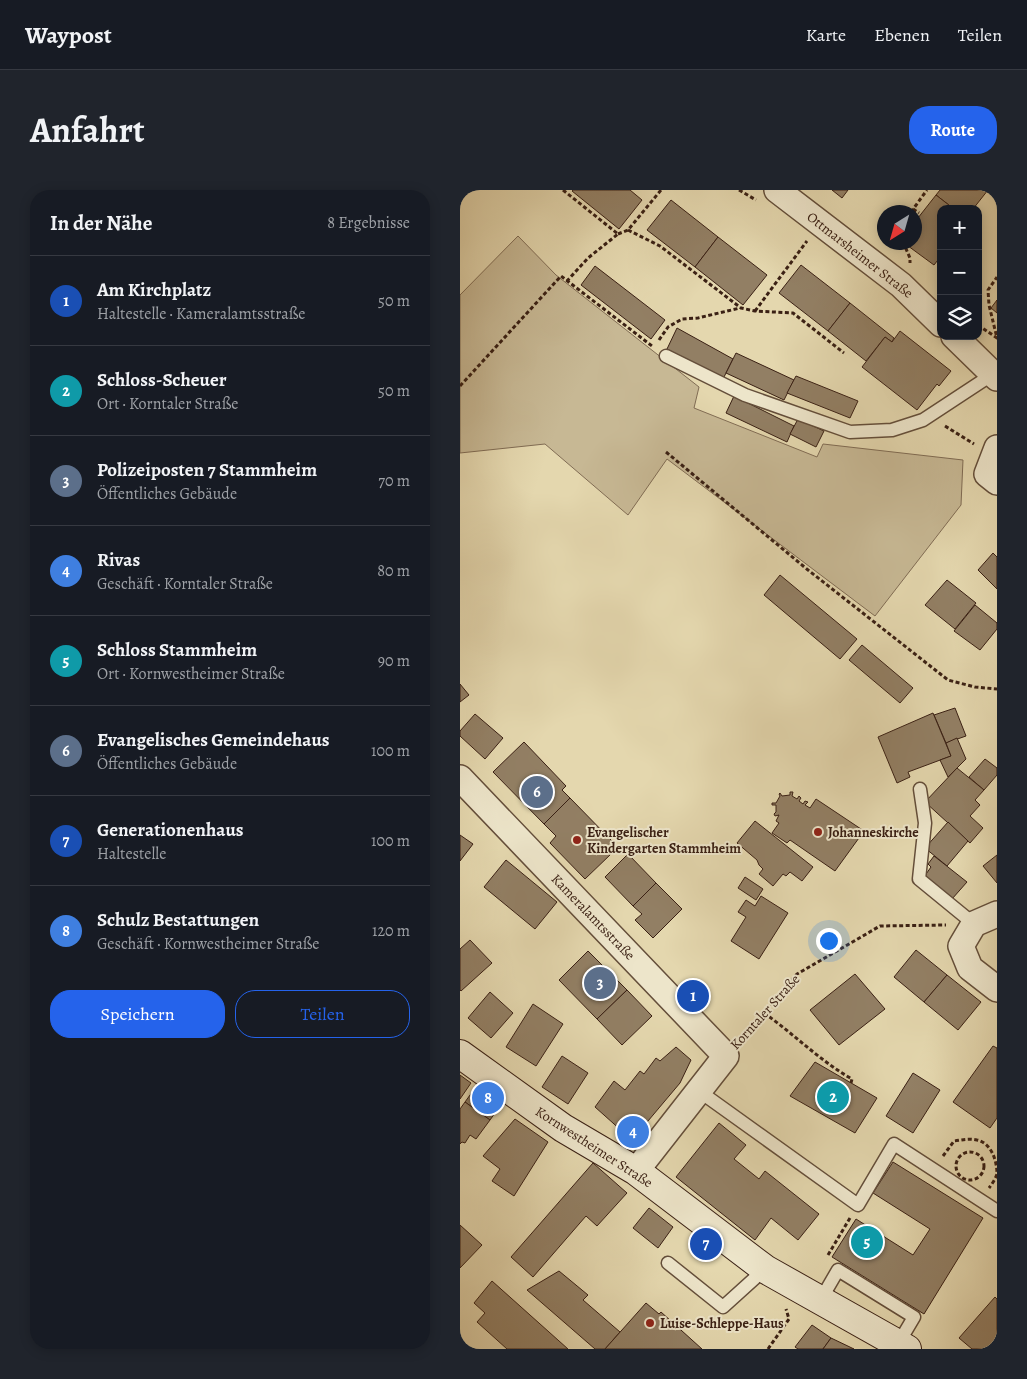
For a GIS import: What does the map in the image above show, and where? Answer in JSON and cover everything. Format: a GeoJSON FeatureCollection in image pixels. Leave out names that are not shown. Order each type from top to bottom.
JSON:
{"type":"FeatureCollection","features":[{"type":"Feature","properties":{"kind":"street","name":"Ottmarsheimer Straße"},"geometry":{"type":"LineString","coordinates":[[769,197],[901,285],[937,320]]}},
{"type":"Feature","properties":{"kind":"street"},"geometry":{"type":"LineString","coordinates":[[958,340],[995,376]]}},
{"type":"Feature","properties":{"kind":"street"},"geometry":{"type":"LineString","coordinates":[[995,452],[987,474],[997,482]]}},
{"type":"Feature","properties":{"kind":"street","name":"Kameralamtsstraße"},"geometry":{"type":"LineString","coordinates":[[460,778],[726,1056]]}},
{"type":"Feature","properties":{"kind":"street"},"geometry":{"type":"LineString","coordinates":[[997,914],[974,924],[961,946],[970,968],[997,988]]}},
{"type":"Feature","properties":{"kind":"street","name":"Kornwestheimer Straße"},"geometry":{"type":"LineString","coordinates":[[460,1054],[563,1128],[636,1171],[765,1269],[902,1346]]}},
{"type":"Feature","properties":{"kind":"street","name":"Korntaler Straße"},"geometry":{"type":"LineString","coordinates":[[636,1171],[726,1056]]}},
{"type":"Feature","properties":{"kind":"lane"},"geometry":{"type":"LineString","coordinates":[[666,356],[745,395],[850,432],[892,430],[923,420],[995,376]]}},
{"type":"Feature","properties":{"kind":"lane"},"geometry":{"type":"LineString","coordinates":[[920,788],[925,823],[920,879],[974,924]]}},
{"type":"Feature","properties":{"kind":"lane"},"geometry":{"type":"LineString","coordinates":[[698,1091],[858,1205],[894,1144],[997,1211]]}},
{"type":"Feature","properties":{"kind":"lane"},"geometry":{"type":"LineString","coordinates":[[668,1263],[723,1306],[765,1269]]}},
{"type":"Feature","properties":{"kind":"lane"},"geometry":{"type":"LineString","coordinates":[[820,1301],[838,1270],[914,1317],[902,1346]]}},
{"type":"Feature","properties":{"kind":"path"},"geometry":{"type":"LineString","coordinates":[[563,190],[618,234]]}},
{"type":"Feature","properties":{"kind":"path"},"geometry":{"type":"LineString","coordinates":[[567,281],[588,258],[618,234],[628,230],[661,190]]}},
{"type":"Feature","properties":{"kind":"path"},"geometry":{"type":"LineString","coordinates":[[740,190],[769,197]]}},
{"type":"Feature","properties":{"kind":"path"},"geometry":{"type":"LineString","coordinates":[[916,205],[927,190]]}},
{"type":"Feature","properties":{"kind":"path"},"geometry":{"type":"LineString","coordinates":[[628,230],[660,246],[741,308]]}},
{"type":"Feature","properties":{"kind":"path"},"geometry":{"type":"LineString","coordinates":[[755,311],[811,235]]}},
{"type":"Feature","properties":{"kind":"path"},"geometry":{"type":"LineString","coordinates":[[460,386],[561,276],[653,347],[668,327],[682,319],[698,318],[741,308],[755,311],[793,312],[844,353]]}},
{"type":"Feature","properties":{"kind":"path"},"geometry":{"type":"LineString","coordinates":[[997,277],[988,290],[989,305],[997,338]]}},
{"type":"Feature","properties":{"kind":"path"},"geometry":{"type":"LineString","coordinates":[[982,328],[997,338]]}},
{"type":"Feature","properties":{"kind":"path"},"geometry":{"type":"LineString","coordinates":[[930,416],[995,452]]}},
{"type":"Feature","properties":{"kind":"path"},"geometry":{"type":"LineString","coordinates":[[666,452],[808,570],[948,680],[997,690]]}},
{"type":"Feature","properties":{"kind":"path","name":"Korntaler Straße"},"geometry":{"type":"LineString","coordinates":[[726,1056],[797,974],[880,926],[974,924]]}},
{"type":"Feature","properties":{"kind":"path"},"geometry":{"type":"LineString","coordinates":[[764,1013],[788,1030],[835,1069],[852,1079],[850,1083]]}},
{"type":"Feature","properties":{"kind":"path"},"geometry":{"type":"LineString","coordinates":[[954,1141],[966,1139],[979,1140],[990,1148],[996,1159],[997,1173]]}},
{"type":"Feature","properties":{"kind":"path"},"geometry":{"type":"LineString","coordinates":[[967,1152],[978,1154],[984,1163],[983,1174],[974,1180],[963,1178],[956,1169],[958,1158],[967,1152]]}},
{"type":"Feature","properties":{"kind":"path"},"geometry":{"type":"LineString","coordinates":[[824,1262],[858,1205]]}},
{"type":"Feature","properties":{"kind":"path"},"geometry":{"type":"LineString","coordinates":[[768,1349],[789,1319],[785,1304],[794,1286]]}},
{"type":"Feature","properties":{"kind":"shaded area"},"geometry":{"type":"Polygon","coordinates":[[[518,236],[556,275],[699,387],[694,408],[817,457],[823,444],[963,460],[961,505],[875,616],[667,459],[628,515],[545,444],[460,453],[460,295],[518,236]]]}},
{"type":"Feature","properties":{"kind":"building"},"geometry":{"type":"Polygon","coordinates":[[[573,190],[630,190],[642,200],[619,229],[573,190]]]}},
{"type":"Feature","properties":{"kind":"building"},"geometry":{"type":"Polygon","coordinates":[[[832,190],[848,190],[842,198],[832,190]]]}},
{"type":"Feature","properties":{"kind":"building"},"geometry":{"type":"Polygon","coordinates":[[[940,190],[988,190],[976,205],[949,205],[936,195],[940,190]]]}},
{"type":"Feature","properties":{"kind":"building"},"geometry":{"type":"Polygon","coordinates":[[[936,195],[949,205],[937,205],[937,261],[934,265],[914,250],[922,250],[922,213],[936,195]]]}},
{"type":"Feature","properties":{"kind":"building"},"geometry":{"type":"Polygon","coordinates":[[[671,200],[718,237],[695,267],[647,230],[671,200]]]}},
{"type":"Feature","properties":{"kind":"building"},"geometry":{"type":"Polygon","coordinates":[[[718,237],[767,275],[743,305],[695,267],[718,237]]]}},
{"type":"Feature","properties":{"kind":"building"},"geometry":{"type":"Polygon","coordinates":[[[801,265],[850,303],[828,331],[779,293],[801,265]]]}},
{"type":"Feature","properties":{"kind":"building"},"geometry":{"type":"Polygon","coordinates":[[[595,266],[665,320],[651,339],[581,285],[595,266]]]}},
{"type":"Feature","properties":{"kind":"building"},"geometry":{"type":"Polygon","coordinates":[[[997,300],[997,313],[991,308],[997,300]]]}},
{"type":"Feature","properties":{"kind":"building"},"geometry":{"type":"Polygon","coordinates":[[[850,303],[894,338],[892,342],[885,337],[866,361],[828,331],[850,303]]]}},
{"type":"Feature","properties":{"kind":"building"},"geometry":{"type":"Polygon","coordinates":[[[677,328],[733,359],[723,379],[667,349],[677,328]]]}},
{"type":"Feature","properties":{"kind":"building"},"geometry":{"type":"Polygon","coordinates":[[[900,331],[951,371],[939,386],[937,384],[917,410],[862,367],[885,337],[892,342],[900,331]]]}},
{"type":"Feature","properties":{"kind":"building"},"geometry":{"type":"Polygon","coordinates":[[[736,353],[794,380],[784,400],[726,373],[736,353]]]}},
{"type":"Feature","properties":{"kind":"building"},"geometry":{"type":"Polygon","coordinates":[[[796,376],[858,401],[850,418],[787,393],[796,376]]]}},
{"type":"Feature","properties":{"kind":"building"},"geometry":{"type":"Polygon","coordinates":[[[734,396],[794,426],[787,442],[726,413],[734,396]]]}},
{"type":"Feature","properties":{"kind":"building"},"geometry":{"type":"Polygon","coordinates":[[[798,419],[824,431],[816,447],[790,434],[798,419]]]}},
{"type":"Feature","properties":{"kind":"building"},"geometry":{"type":"Polygon","coordinates":[[[993,553],[997,557],[997,589],[978,570],[993,553]]]}},
{"type":"Feature","properties":{"kind":"building"},"geometry":{"type":"Polygon","coordinates":[[[780,575],[857,639],[840,659],[764,595],[780,575]]]}},
{"type":"Feature","properties":{"kind":"building"},"geometry":{"type":"Polygon","coordinates":[[[947,580],[976,603],[955,629],[925,605],[947,580]]]}},
{"type":"Feature","properties":{"kind":"building"},"geometry":{"type":"Polygon","coordinates":[[[975,605],[997,623],[997,629],[980,650],[954,631],[975,605]]]}},
{"type":"Feature","properties":{"kind":"building"},"geometry":{"type":"Polygon","coordinates":[[[862,645],[913,688],[900,703],[849,660],[862,645]]]}},
{"type":"Feature","properties":{"kind":"building"},"geometry":{"type":"Polygon","coordinates":[[[460,684],[469,695],[460,702],[460,684]]]}},
{"type":"Feature","properties":{"kind":"building"},"geometry":{"type":"Polygon","coordinates":[[[955,708],[966,736],[946,743],[934,715],[955,708]]]}},
{"type":"Feature","properties":{"kind":"building"},"geometry":{"type":"Polygon","coordinates":[[[933,713],[951,756],[908,772],[910,777],[897,783],[878,737],[933,713]]]}},
{"type":"Feature","properties":{"kind":"building"},"geometry":{"type":"Polygon","coordinates":[[[475,714],[503,738],[485,759],[460,736],[460,731],[475,714]]]}},
{"type":"Feature","properties":{"kind":"building"},"geometry":{"type":"Polygon","coordinates":[[[957,738],[966,759],[948,777],[940,760],[951,756],[946,743],[957,738]]]}},
{"type":"Feature","properties":{"kind":"building"},"geometry":{"type":"Polygon","coordinates":[[[524,742],[566,786],[562,790],[570,798],[544,824],[493,772],[524,742]]]}},
{"type":"Feature","properties":{"kind":"building"},"geometry":{"type":"Polygon","coordinates":[[[985,759],[997,768],[997,775],[984,790],[969,777],[985,759]]]}},
{"type":"Feature","properties":{"kind":"building"},"geometry":{"type":"Polygon","coordinates":[[[957,768],[984,790],[975,800],[980,805],[970,816],[983,828],[970,843],[925,802],[957,768]]]}},
{"type":"Feature","properties":{"kind":"building","name":"Johanneskirche"},"geometry":{"type":"Polygon","coordinates":[[[790,792],[793,792],[792,796],[797,799],[799,796],[801,798],[799,801],[803,804],[805,801],[808,802],[805,805],[810,808],[816,799],[864,831],[835,871],[790,840],[787,843],[772,833],[779,823],[776,821],[779,815],[775,816],[776,805],[772,805],[772,803],[776,803],[780,793],[782,796],[790,795],[790,792]]]}},
{"type":"Feature","properties":{"kind":"building"},"geometry":{"type":"Polygon","coordinates":[[[570,798],[613,842],[606,849],[611,854],[585,879],[550,843],[556,836],[544,824],[570,798]]]}},
{"type":"Feature","properties":{"kind":"building"},"geometry":{"type":"Polygon","coordinates":[[[755,821],[813,867],[802,881],[790,872],[786,876],[783,874],[773,886],[759,874],[763,869],[757,860],[737,843],[755,821]]]}},
{"type":"Feature","properties":{"kind":"building"},"geometry":{"type":"Polygon","coordinates":[[[948,822],[968,841],[947,866],[925,848],[948,822]]]}},
{"type":"Feature","properties":{"kind":"building"},"geometry":{"type":"Polygon","coordinates":[[[460,835],[473,844],[460,861],[460,835]]]}},
{"type":"Feature","properties":{"kind":"building"},"geometry":{"type":"Polygon","coordinates":[[[628,854],[656,883],[633,906],[605,877],[628,854]]]}},
{"type":"Feature","properties":{"kind":"building"},"geometry":{"type":"Polygon","coordinates":[[[997,855],[997,883],[983,866],[997,855]]]}},
{"type":"Feature","properties":{"kind":"building"},"geometry":{"type":"Polygon","coordinates":[[[934,856],[967,882],[952,899],[924,877],[931,867],[928,864],[934,856]]]}},
{"type":"Feature","properties":{"kind":"building"},"geometry":{"type":"Polygon","coordinates":[[[506,860],[557,902],[535,929],[484,887],[506,860]]]}},
{"type":"Feature","properties":{"kind":"building"},"geometry":{"type":"Polygon","coordinates":[[[745,877],[763,889],[756,900],[738,888],[745,877]]]}},
{"type":"Feature","properties":{"kind":"building"},"geometry":{"type":"Polygon","coordinates":[[[656,883],[682,909],[653,938],[635,920],[642,914],[633,906],[656,883]]]}},
{"type":"Feature","properties":{"kind":"building"},"geometry":{"type":"Polygon","coordinates":[[[761,896],[788,913],[759,959],[731,941],[746,917],[738,912],[746,900],[755,906],[761,896]]]}},
{"type":"Feature","properties":{"kind":"building"},"geometry":{"type":"Polygon","coordinates":[[[470,940],[492,963],[461,991],[460,949],[470,940]]]}},
{"type":"Feature","properties":{"kind":"building"},"geometry":{"type":"Polygon","coordinates":[[[916,950],[947,975],[924,1002],[894,977],[916,950]]]}},
{"type":"Feature","properties":{"kind":"building"},"geometry":{"type":"Polygon","coordinates":[[[588,951],[627,990],[597,1019],[559,980],[588,951]]]}},
{"type":"Feature","properties":{"kind":"building"},"geometry":{"type":"Polygon","coordinates":[[[855,974],[885,1009],[839,1045],[810,1010],[855,974]]]}},
{"type":"Feature","properties":{"kind":"building"},"geometry":{"type":"Polygon","coordinates":[[[947,975],[981,1002],[958,1030],[924,1002],[947,975]]]}},
{"type":"Feature","properties":{"kind":"building"},"geometry":{"type":"Polygon","coordinates":[[[627,990],[652,1016],[622,1045],[597,1019],[627,990]]]}},
{"type":"Feature","properties":{"kind":"building"},"geometry":{"type":"Polygon","coordinates":[[[490,992],[513,1013],[491,1038],[468,1018],[490,992]]]}},
{"type":"Feature","properties":{"kind":"building"},"geometry":{"type":"Polygon","coordinates":[[[533,1004],[563,1024],[536,1066],[506,1047],[533,1004]]]}},
{"type":"Feature","properties":{"kind":"building"},"geometry":{"type":"Polygon","coordinates":[[[993,1046],[997,1048],[997,1118],[990,1128],[953,1102],[993,1046]]]}},
{"type":"Feature","properties":{"kind":"building"},"geometry":{"type":"Polygon","coordinates":[[[676,1047],[691,1060],[680,1083],[632,1140],[595,1107],[614,1081],[625,1090],[640,1071],[644,1074],[656,1058],[660,1061],[676,1047]]]}},
{"type":"Feature","properties":{"kind":"building"},"geometry":{"type":"Polygon","coordinates":[[[562,1056],[588,1073],[568,1104],[542,1087],[562,1056]]]}},
{"type":"Feature","properties":{"kind":"building"},"geometry":{"type":"Polygon","coordinates":[[[815,1062],[877,1098],[855,1133],[790,1096],[815,1062]]]}},
{"type":"Feature","properties":{"kind":"building"},"geometry":{"type":"Polygon","coordinates":[[[913,1073],[940,1090],[913,1133],[886,1116],[913,1073]]]}},
{"type":"Feature","properties":{"kind":"building"},"geometry":{"type":"Polygon","coordinates":[[[460,1075],[471,1083],[460,1099],[460,1075]]]}},
{"type":"Feature","properties":{"kind":"building"},"geometry":{"type":"Polygon","coordinates":[[[478,1084],[503,1102],[490,1120],[465,1102],[478,1084]]]}},
{"type":"Feature","properties":{"kind":"building"},"geometry":{"type":"Polygon","coordinates":[[[465,1102],[490,1120],[476,1139],[470,1135],[465,1143],[462,1142],[460,1144],[460,1109],[465,1102]]]}},
{"type":"Feature","properties":{"kind":"building"},"geometry":{"type":"Polygon","coordinates":[[[515,1119],[548,1142],[514,1196],[492,1181],[500,1169],[483,1156],[515,1119]]]}},
{"type":"Feature","properties":{"kind":"building"},"geometry":{"type":"Polygon","coordinates":[[[719,1123],[746,1145],[734,1159],[759,1179],[765,1171],[819,1214],[798,1240],[771,1218],[755,1240],[676,1177],[719,1123]]]}},
{"type":"Feature","properties":{"kind":"building"},"geometry":{"type":"Polygon","coordinates":[[[893,1162],[983,1218],[924,1314],[832,1257],[856,1219],[913,1255],[930,1229],[873,1193],[893,1162]]]}},
{"type":"Feature","properties":{"kind":"building"},"geometry":{"type":"Polygon","coordinates":[[[593,1163],[627,1193],[597,1226],[586,1216],[533,1277],[511,1257],[593,1163]]]}},
{"type":"Feature","properties":{"kind":"building"},"geometry":{"type":"Polygon","coordinates":[[[649,1208],[673,1227],[658,1248],[633,1228],[649,1208]]]}},
{"type":"Feature","properties":{"kind":"building"},"geometry":{"type":"Polygon","coordinates":[[[460,1225],[482,1245],[460,1268],[460,1225]]]}},
{"type":"Feature","properties":{"kind":"building"},"geometry":{"type":"Polygon","coordinates":[[[559,1271],[588,1295],[583,1300],[620,1332],[605,1349],[595,1349],[527,1290],[559,1271]]]}},
{"type":"Feature","properties":{"kind":"building"},"geometry":{"type":"Polygon","coordinates":[[[492,1281],[568,1349],[507,1349],[477,1322],[485,1313],[474,1303],[492,1281]]]}},
{"type":"Feature","properties":{"kind":"building"},"geometry":{"type":"Polygon","coordinates":[[[995,1297],[997,1299],[997,1349],[972,1349],[959,1338],[995,1297]]]}},
{"type":"Feature","properties":{"kind":"building","name":"Luise-Schleppe-Haus"},"geometry":{"type":"Polygon","coordinates":[[[646,1303],[659,1314],[661,1312],[702,1349],[605,1349],[646,1303]]]}},
{"type":"Feature","properties":{"kind":"building"},"geometry":{"type":"Polygon","coordinates":[[[812,1325],[831,1338],[823,1349],[798,1349],[795,1347],[812,1325]]]}},
{"type":"Feature","properties":{"kind":"building"},"geometry":{"type":"Polygon","coordinates":[[[831,1338],[854,1349],[823,1349],[831,1338]]]}},
{"type":"Feature","properties":{"kind":"place","name":"Evangelisches Gemeindehaus"},"geometry":{"type":"Point","coordinates":[537,792]}},
{"type":"Feature","properties":{"kind":"place","name":"Johanneskirche"},"geometry":{"type":"Point","coordinates":[818,832]}},
{"type":"Feature","properties":{"kind":"place","name":"Evangelischer Kindergarten Stammheim"},"geometry":{"type":"Point","coordinates":[577,840]}},
{"type":"Feature","properties":{"kind":"place","name":"Polizeiposten 7 Stammheim"},"geometry":{"type":"Point","coordinates":[600,983]}},
{"type":"Feature","properties":{"kind":"place","name":"Am Kirchplatz"},"geometry":{"type":"Point","coordinates":[693,996]}},
{"type":"Feature","properties":{"kind":"place","name":"Schloss-Scheuer"},"geometry":{"type":"Point","coordinates":[833,1097]}},
{"type":"Feature","properties":{"kind":"place","name":"Schulz Bestattungen"},"geometry":{"type":"Point","coordinates":[488,1098]}},
{"type":"Feature","properties":{"kind":"place","name":"Rivas"},"geometry":{"type":"Point","coordinates":[633,1132]}},
{"type":"Feature","properties":{"kind":"place","name":"Schloss Stammheim"},"geometry":{"type":"Point","coordinates":[867,1242]}},
{"type":"Feature","properties":{"kind":"place","name":"Generationenhaus"},"geometry":{"type":"Point","coordinates":[706,1244]}},
{"type":"Feature","properties":{"kind":"place","name":"Luise-Schleppe-Haus"},"geometry":{"type":"Point","coordinates":[650,1323]}}]}
